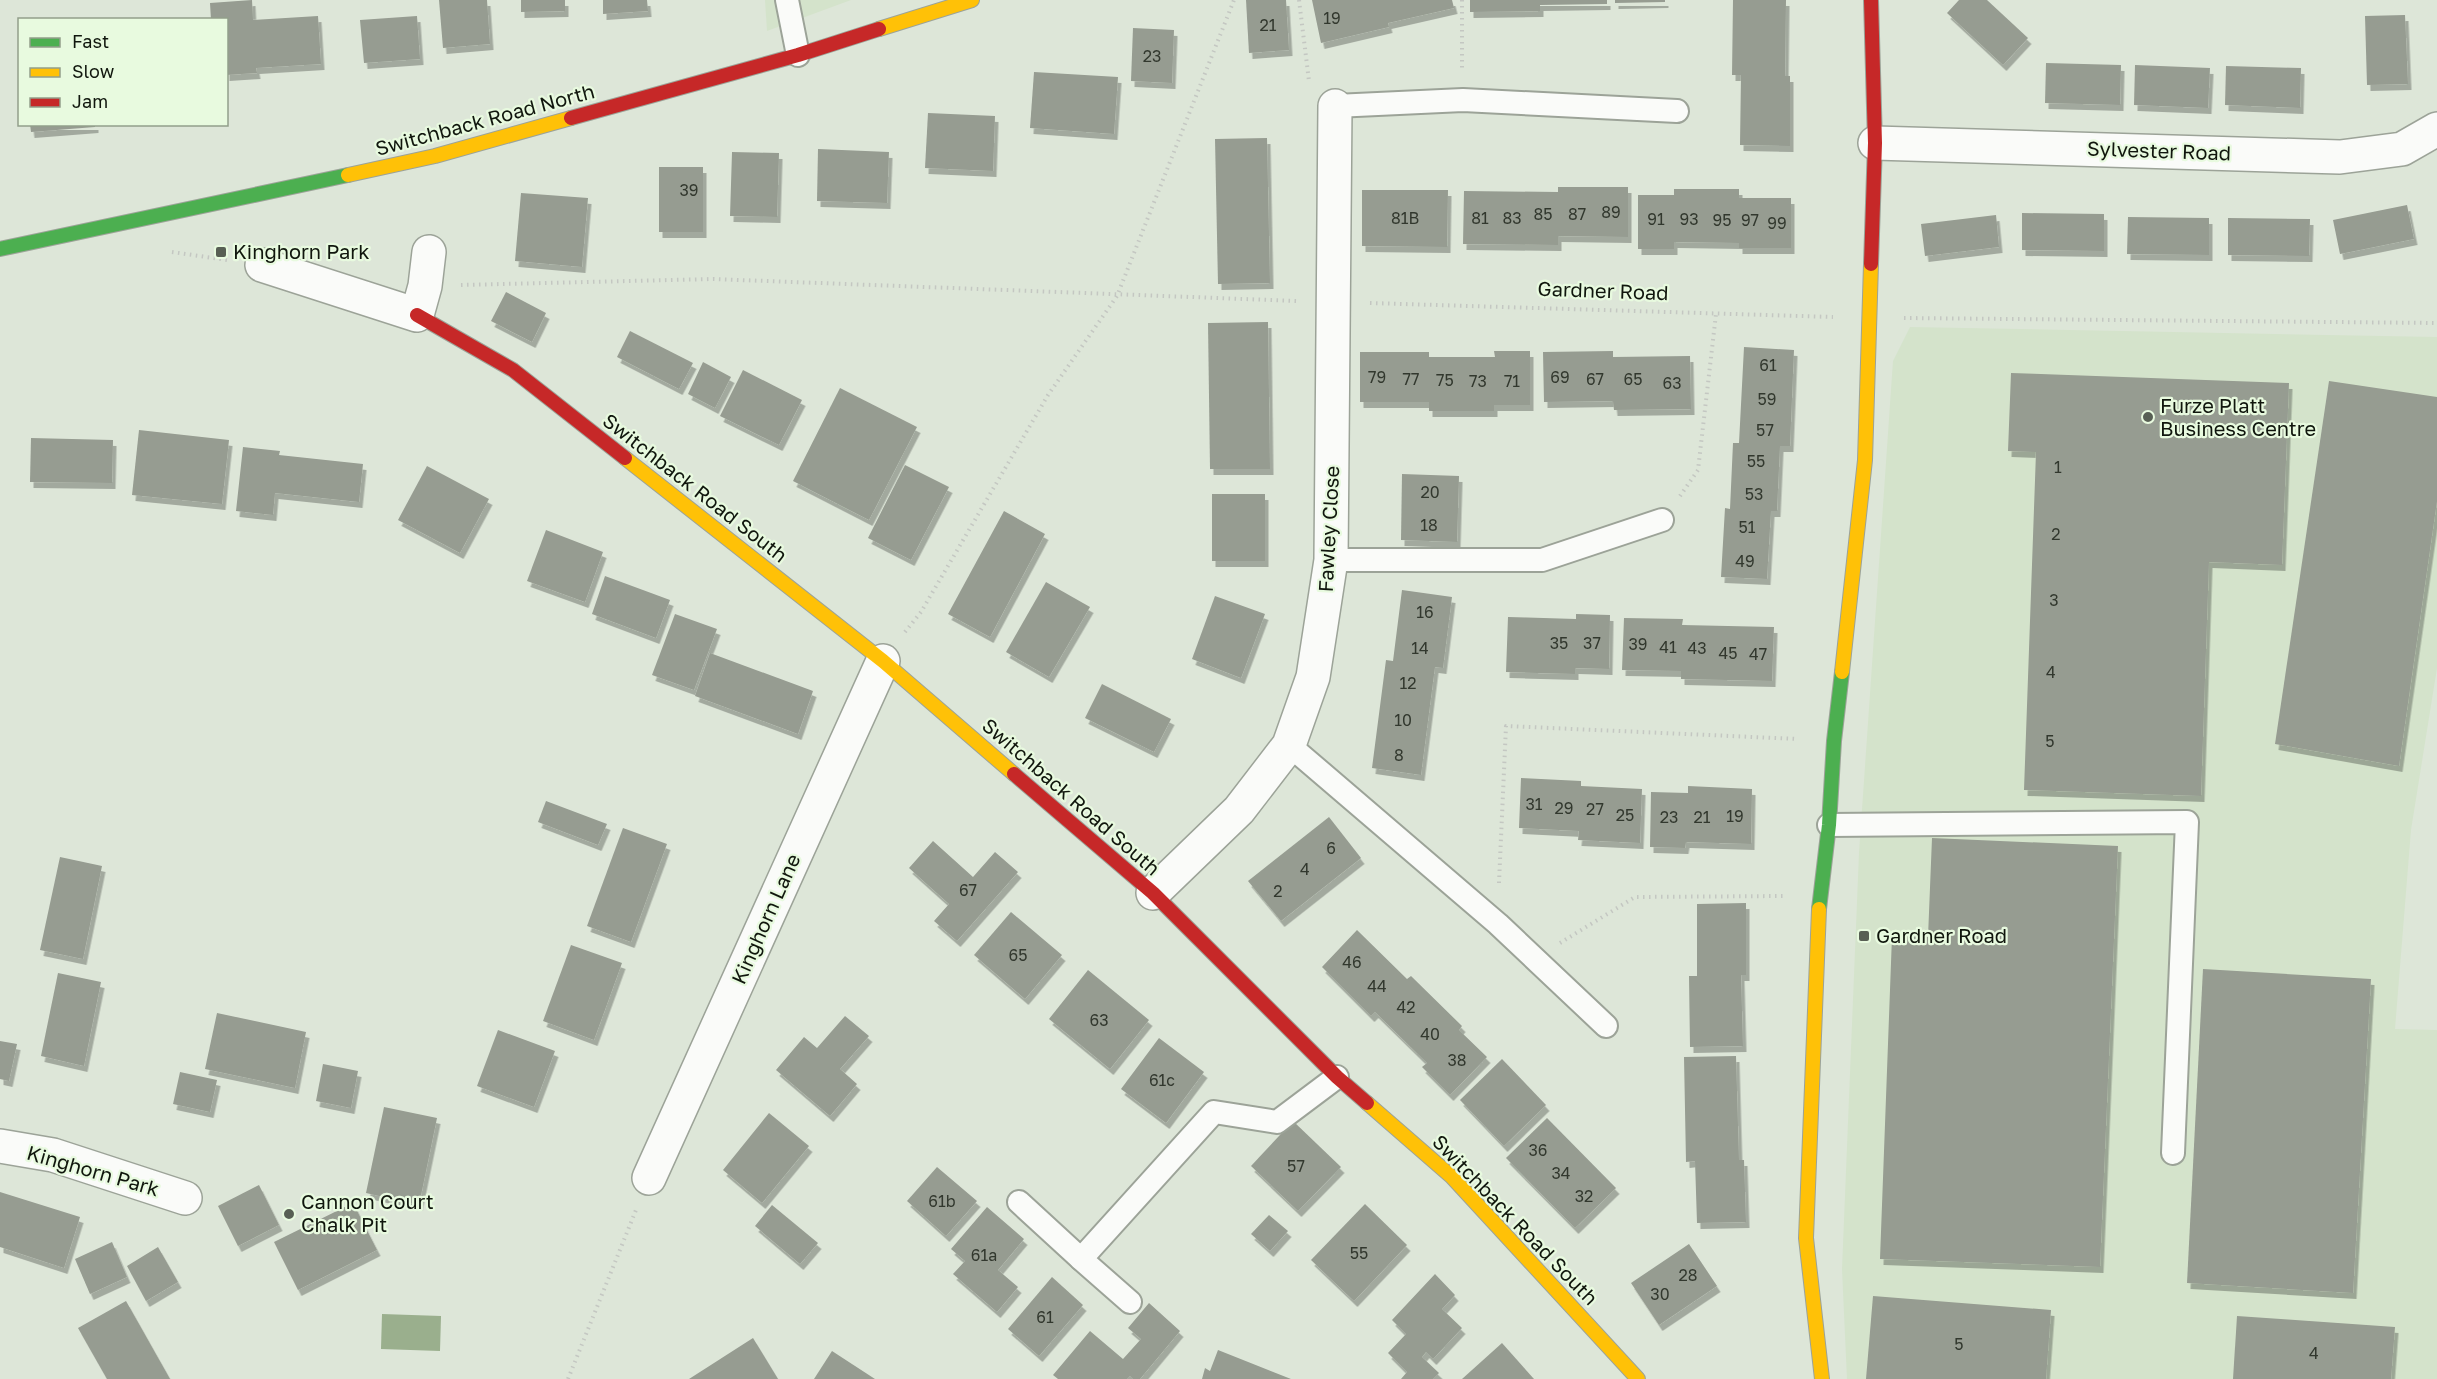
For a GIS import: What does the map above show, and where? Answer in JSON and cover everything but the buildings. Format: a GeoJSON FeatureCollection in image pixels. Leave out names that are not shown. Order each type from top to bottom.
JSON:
{"type":"FeatureCollection","features":[{"type":"Feature","properties":{"kind":"street","name":"Switchback Road North"},"geometry":{"type":"LineString","coordinates":[[0,249],[435,156],[798,55],[972,0]]}},
{"type":"Feature","properties":{"kind":"street"},"geometry":{"type":"LineString","coordinates":[[1822,1379],[1806,1238],[1820,896],[1829,825],[1834,741],[1865,460],[1875,143],[1871,0]]}},
{"type":"Feature","properties":{"kind":"street","name":"Fawley Close"},"geometry":{"type":"LineString","coordinates":[[1153,893],[1239,810],[1289,746],[1313,677],[1331,560],[1335,106]]}},
{"type":"Feature","properties":{"kind":"street","name":"Sylvester Road"},"geometry":{"type":"LineString","coordinates":[[1875,143],[2340,157],[2402,149],[2437,129]]}},
{"type":"Feature","properties":{"kind":"street"},"geometry":{"type":"LineString","coordinates":[[262,265],[421,301],[429,252]]}},
{"type":"Feature","properties":{"kind":"street","name":"Switchback Road South"},"geometry":{"type":"LineString","coordinates":[[421,301],[513,370],[883,661],[1153,893],[1337,1077],[1452,1177],[1638,1379]]}},
{"type":"Feature","properties":{"kind":"street","name":"Kinghorn Lane"},"geometry":{"type":"LineString","coordinates":[[649,1178],[883,661]]}},
{"type":"Feature","properties":{"kind":"street","name":"Kinghorn Park"},"geometry":{"type":"LineString","coordinates":[[0,1146],[53,1155],[185,1198]]}},
{"type":"Feature","properties":{"kind":"lane"},"geometry":{"type":"LineString","coordinates":[[787,0],[798,55]]}},
{"type":"Feature","properties":{"kind":"lane"},"geometry":{"type":"LineString","coordinates":[[1335,106],[1463,100],[1677,111]]}},
{"type":"Feature","properties":{"kind":"lane"},"geometry":{"type":"LineString","coordinates":[[1331,560],[1542,560],[1662,520]]}},
{"type":"Feature","properties":{"kind":"lane"},"geometry":{"type":"LineString","coordinates":[[1289,746],[1497,924],[1606,1026]]}},
{"type":"Feature","properties":{"kind":"lane"},"geometry":{"type":"LineString","coordinates":[[1829,825],[2187,822],[2173,1153]]}},
{"type":"Feature","properties":{"kind":"lane"},"geometry":{"type":"LineString","coordinates":[[1081,1259],[1214,1112],[1277,1122],[1337,1077]]}},
{"type":"Feature","properties":{"kind":"lane"},"geometry":{"type":"LineString","coordinates":[[1019,1202],[1131,1302]]}},
{"type":"Feature","properties":{"kind":"path"},"geometry":{"type":"LineString","coordinates":[[883,661],[921,612],[1048,394],[1117,296],[1234,0]]}},
{"type":"Feature","properties":{"kind":"path"},"geometry":{"type":"LineString","coordinates":[[1299,0],[1311,99],[1335,106]]}},
{"type":"Feature","properties":{"kind":"path"},"geometry":{"type":"LineString","coordinates":[[1462,0],[1463,100]]}},
{"type":"Feature","properties":{"kind":"path","name":"Gardner Road"},"geometry":{"type":"LineString","coordinates":[[421,301],[712,279],[1117,296],[1870,318],[2437,323]]}},
{"type":"Feature","properties":{"kind":"path"},"geometry":{"type":"LineString","coordinates":[[1662,520],[1698,470],[1716,314]]}},
{"type":"Feature","properties":{"kind":"path"},"geometry":{"type":"LineString","coordinates":[[1497,924],[1506,726],[1834,741]]}},
{"type":"Feature","properties":{"kind":"path"},"geometry":{"type":"LineString","coordinates":[[1534,958],[1635,897],[1820,896]]}},
{"type":"Feature","properties":{"kind":"path"},"geometry":{"type":"LineString","coordinates":[[568,1379],[649,1178]]}},
{"type":"Feature","properties":{"kind":"shaded area"},"geometry":{"type":"Polygon","coordinates":[[[765,0],[851,0],[767,31],[765,0]]]}},
{"type":"Feature","properties":{"kind":"shaded area"},"geometry":{"type":"Polygon","coordinates":[[[1910,327],[2437,337],[2437,668],[2411,830],[2395,1029],[2437,1030],[2437,1379],[1847,1379],[1842,1269],[1859,853],[1893,361],[1910,327]]]}},
{"type":"Feature","properties":{"kind":"shaded area"},"geometry":{"type":"Polygon","coordinates":[[[382,1314],[441,1316],[440,1351],[381,1349],[382,1314]]]}},
{"type":"Feature","properties":{"kind":"traffic: fast"},"geometry":{"type":"LineString","coordinates":[[0,249],[348,175]]}},
{"type":"Feature","properties":{"kind":"traffic: fast"},"geometry":{"type":"LineString","coordinates":[[1819,909],[1829,825],[1834,741],[1842,672]]}},
{"type":"Feature","properties":{"kind":"traffic: slow"},"geometry":{"type":"LineString","coordinates":[[879,29],[972,0]]}},
{"type":"Feature","properties":{"kind":"traffic: slow"},"geometry":{"type":"LineString","coordinates":[[348,175],[435,156],[571,118]]}},
{"type":"Feature","properties":{"kind":"traffic: slow"},"geometry":{"type":"LineString","coordinates":[[1842,672],[1865,460],[1871,264]]}},
{"type":"Feature","properties":{"kind":"traffic: slow"},"geometry":{"type":"LineString","coordinates":[[625,458],[883,661],[1014,774]]}},
{"type":"Feature","properties":{"kind":"traffic: slow"},"geometry":{"type":"LineString","coordinates":[[1819,909],[1806,1238],[1822,1379]]}},
{"type":"Feature","properties":{"kind":"traffic: slow"},"geometry":{"type":"LineString","coordinates":[[1367,1103],[1452,1177],[1638,1379]]}},
{"type":"Feature","properties":{"kind":"traffic: jam"},"geometry":{"type":"LineString","coordinates":[[1871,0],[1875,143],[1871,264]]}},
{"type":"Feature","properties":{"kind":"traffic: jam"},"geometry":{"type":"LineString","coordinates":[[571,118],[798,55],[879,29]]}},
{"type":"Feature","properties":{"kind":"traffic: jam"},"geometry":{"type":"LineString","coordinates":[[417,315],[513,370],[625,458]]}},
{"type":"Feature","properties":{"kind":"traffic: jam"},"geometry":{"type":"LineString","coordinates":[[1014,774],[1153,893],[1337,1077],[1367,1103]]}},
{"type":"Feature","properties":{"kind":"place","name":"Kinghorn Park"},"geometry":{"type":"Point","coordinates":[221,252]}},
{"type":"Feature","properties":{"kind":"place","name":"Furze Platt Business Centre"},"geometry":{"type":"Point","coordinates":[2148,417]}},
{"type":"Feature","properties":{"kind":"place","name":"Gardner Road"},"geometry":{"type":"Point","coordinates":[1864,936]}},
{"type":"Feature","properties":{"kind":"place","name":"Cannon Court Chalk Pit"},"geometry":{"type":"Point","coordinates":[289,1214]}}]}
